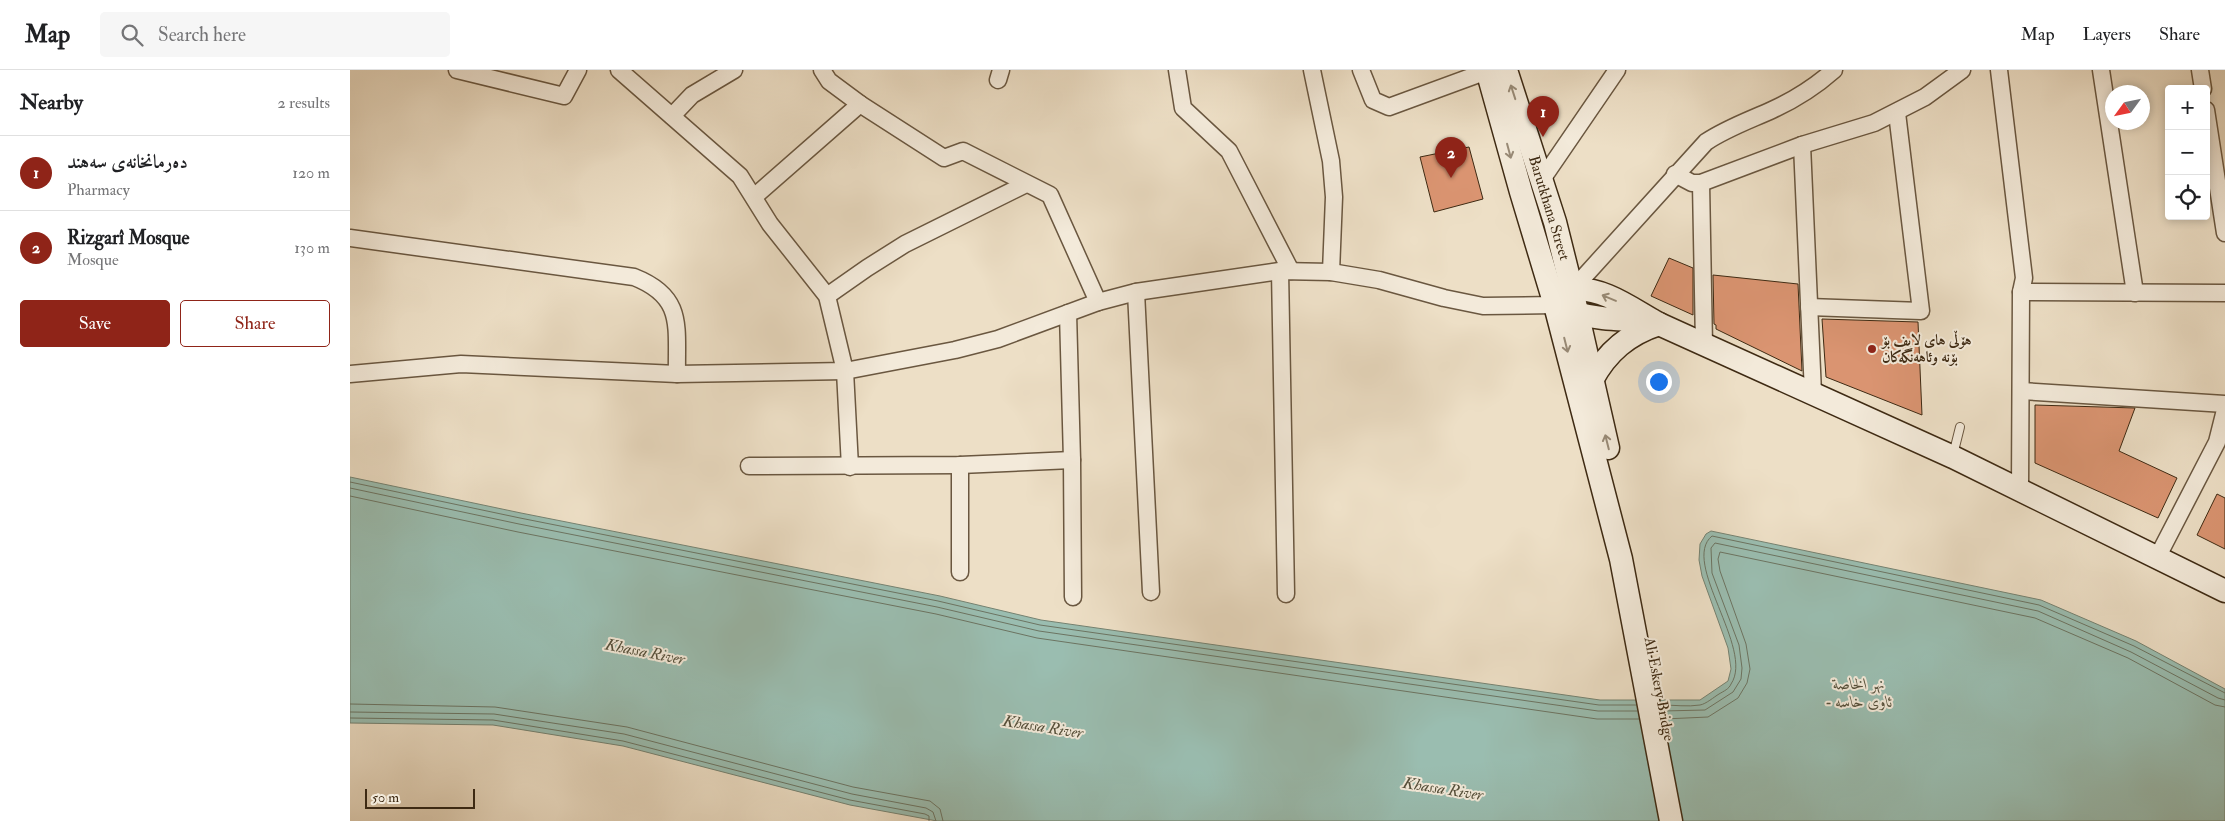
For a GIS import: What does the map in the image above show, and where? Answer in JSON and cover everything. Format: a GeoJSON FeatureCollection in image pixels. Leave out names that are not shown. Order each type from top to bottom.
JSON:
{"type":"FeatureCollection","features":[{"type":"Feature","properties":{"kind":"main road","name":"Barutkhana Street"},"geometry":{"type":"LineString","coordinates":[[1493,70],[1541,181],[1555,222],[1592,380],[1628,559]]}},
{"type":"Feature","properties":{"kind":"main road","name":"Barutkhana Street"},"geometry":{"type":"LineString","coordinates":[[1493,70],[1532,229],[1628,559]]}},
{"type":"Feature","properties":{"kind":"main road"},"geometry":{"type":"LineString","coordinates":[[1532,229],[1555,222]]}},
{"type":"Feature","properties":{"kind":"main road"},"geometry":{"type":"LineString","coordinates":[[1656,322],[1577,314],[1555,305],[1572,290],[1588,290],[1605,296],[1704,345],[1813,393],[2020,489],[2225,591]]}},
{"type":"Feature","properties":{"kind":"main road"},"geometry":{"type":"LineString","coordinates":[[1592,380],[1603,361],[1619,344],[1656,322]]}},
{"type":"Feature","properties":{"kind":"main road","name":"Ali Eskery Bridge"},"geometry":{"type":"LineString","coordinates":[[1628,559],[1671,821]]}},
{"type":"Feature","properties":{"kind":"main road","name":"Ali Eskery Bridge"},"geometry":{"type":"LineString","coordinates":[[1628,559],[1684,821]]}},
{"type":"Feature","properties":{"kind":"street"},"geometry":{"type":"LineString","coordinates":[[457,70],[564,96],[578,70]]}},
{"type":"Feature","properties":{"kind":"street"},"geometry":{"type":"LineString","coordinates":[[619,70],[740,176],[770,224],[827,296],[846,371],[850,467]]}},
{"type":"Feature","properties":{"kind":"street"},"geometry":{"type":"LineString","coordinates":[[672,116],[692,95],[734,70]]}},
{"type":"Feature","properties":{"kind":"street"},"geometry":{"type":"LineString","coordinates":[[822,70],[829,81],[860,104],[944,158],[963,151],[1050,195],[1098,302]]}},
{"type":"Feature","properties":{"kind":"street"},"geometry":{"type":"LineString","coordinates":[[1177,70],[1183,108],[1229,151],[1285,271],[1286,594]]}},
{"type":"Feature","properties":{"kind":"street"},"geometry":{"type":"LineString","coordinates":[[1312,70],[1332,161],[1334,197],[1330,272]]}},
{"type":"Feature","properties":{"kind":"street"},"geometry":{"type":"LineString","coordinates":[[1361,70],[1373,100],[1389,107],[1493,70]]}},
{"type":"Feature","properties":{"kind":"street"},"geometry":{"type":"LineString","coordinates":[[1541,181],[1617,70]]}},
{"type":"Feature","properties":{"kind":"street"},"geometry":{"type":"LineString","coordinates":[[1675,174],[1689,182],[1701,183],[1802,145],[1874,123],[1925,97],[1962,70]]}},
{"type":"Feature","properties":{"kind":"street"},"geometry":{"type":"LineString","coordinates":[[1999,70],[2024,278],[2021,292],[2020,489]]}},
{"type":"Feature","properties":{"kind":"street"},"geometry":{"type":"LineString","coordinates":[[2101,70],[2135,293]]}},
{"type":"Feature","properties":{"kind":"street"},"geometry":{"type":"LineString","coordinates":[[2200,70],[2202,85]]}},
{"type":"Feature","properties":{"kind":"street"},"geometry":{"type":"LineString","coordinates":[[1572,290],[1701,147],[1714,136],[1774,109],[1830,71]]}},
{"type":"Feature","properties":{"kind":"street"},"geometry":{"type":"LineString","coordinates":[[754,197],[860,104]]}},
{"type":"Feature","properties":{"kind":"street"},"geometry":{"type":"LineString","coordinates":[[1809,307],[1921,311],[1897,112]]}},
{"type":"Feature","properties":{"kind":"street"},"geometry":{"type":"LineString","coordinates":[[2210,124],[2219,157],[2225,233]]}},
{"type":"Feature","properties":{"kind":"street"},"geometry":{"type":"LineString","coordinates":[[1802,145],[1813,393]]}},
{"type":"Feature","properties":{"kind":"street"},"geometry":{"type":"LineString","coordinates":[[1701,183],[1704,345]]}},
{"type":"Feature","properties":{"kind":"street"},"geometry":{"type":"LineString","coordinates":[[827,296],[905,244],[1026,184]]}},
{"type":"Feature","properties":{"kind":"street"},"geometry":{"type":"LineString","coordinates":[[350,238],[634,277],[650,283],[662,292],[676,316],[677,374]]}},
{"type":"Feature","properties":{"kind":"street"},"geometry":{"type":"LineString","coordinates":[[350,374],[461,364],[677,374],[846,371],[989,341],[1026,330],[1098,302],[1136,292],[1285,271],[1330,272],[1378,280],[1470,304],[1503,307],[1555,305]]}},
{"type":"Feature","properties":{"kind":"street"},"geometry":{"type":"LineString","coordinates":[[1136,292],[1151,592]]}},
{"type":"Feature","properties":{"kind":"street"},"geometry":{"type":"LineString","coordinates":[[2021,292],[2225,293]]}},
{"type":"Feature","properties":{"kind":"street"},"geometry":{"type":"LineString","coordinates":[[1068,313],[1072,460],[1072,597]]}},
{"type":"Feature","properties":{"kind":"street"},"geometry":{"type":"LineString","coordinates":[[2021,390],[2225,404]]}},
{"type":"Feature","properties":{"kind":"street"},"geometry":{"type":"LineString","coordinates":[[2157,558],[2217,442],[2225,410]]}},
{"type":"Feature","properties":{"kind":"street"},"geometry":{"type":"LineString","coordinates":[[749,466],[960,465],[1072,460]]}},
{"type":"Feature","properties":{"kind":"street"},"geometry":{"type":"LineString","coordinates":[[960,465],[960,572]]}},
{"type":"Feature","properties":{"kind":"lane"},"geometry":{"type":"LineString","coordinates":[[1952,457],[1960,427]]}},
{"type":"Feature","properties":{"kind":"water","name":"نهر الخاصة - ئاوی خاسە"},"geometry":{"type":"Polygon","coordinates":[[[350,477],[940,596],[1041,620],[1600,700],[1700,700],[1728,681],[1731,669],[1728,648],[1702,576],[1699,560],[1700,544],[1706,534],[1711,531],[2041,600],[2136,641],[2225,689],[2225,821],[937,821],[850,805],[623,746],[493,725],[350,723],[350,477]]]}},
{"type":"Feature","properties":{"kind":"building"},"geometry":{"type":"Polygon","coordinates":[[[1469,147],[1483,199],[1434,212],[1420,157],[1469,147]]]}},
{"type":"Feature","properties":{"kind":"building"},"geometry":{"type":"Polygon","coordinates":[[[1669,258],[1693,268],[1693,315],[1651,296],[1669,258]]]}},
{"type":"Feature","properties":{"kind":"building"},"geometry":{"type":"Polygon","coordinates":[[[1713,275],[1798,284],[1802,371],[1716,329],[1714,324],[1713,275]]]}},
{"type":"Feature","properties":{"kind":"building","name":"هۆڵی های لایف بۆ بۆنە وئاهەنگەکان"},"geometry":{"type":"Polygon","coordinates":[[[1822,319],[1918,322],[1922,415],[1826,377],[1822,319]]]}},
{"type":"Feature","properties":{"kind":"building"},"geometry":{"type":"Polygon","coordinates":[[[2035,405],[2135,408],[2119,451],[2177,478],[2158,518],[2035,463],[2035,405]]]}},
{"type":"Feature","properties":{"kind":"building"},"geometry":{"type":"Polygon","coordinates":[[[2217,494],[2225,498],[2225,549],[2197,535],[2217,494]]]}},
{"type":"Feature","properties":{"kind":"place","name":"دەرمانخانەی سەهند"},"geometry":{"type":"Point","coordinates":[1543,137]}},
{"type":"Feature","properties":{"kind":"place","name":"Rizgarî Mosque"},"geometry":{"type":"Point","coordinates":[1451,178]}},
{"type":"Feature","properties":{"kind":"place","name":"هۆڵی های لایف بۆ بۆنە وئاهەنگەکان"},"geometry":{"type":"Point","coordinates":[1872,349]}},
{"type":"Feature","properties":{"kind":"water label","name":"Khassa River"},"geometry":{"type":"Point","coordinates":[645,652]}},
{"type":"Feature","properties":{"kind":"water label","name":"Khassa River"},"geometry":{"type":"Point","coordinates":[1043,727]}},
{"type":"Feature","properties":{"kind":"water label","name":"Khassa River"},"geometry":{"type":"Point","coordinates":[1443,789]}}]}
